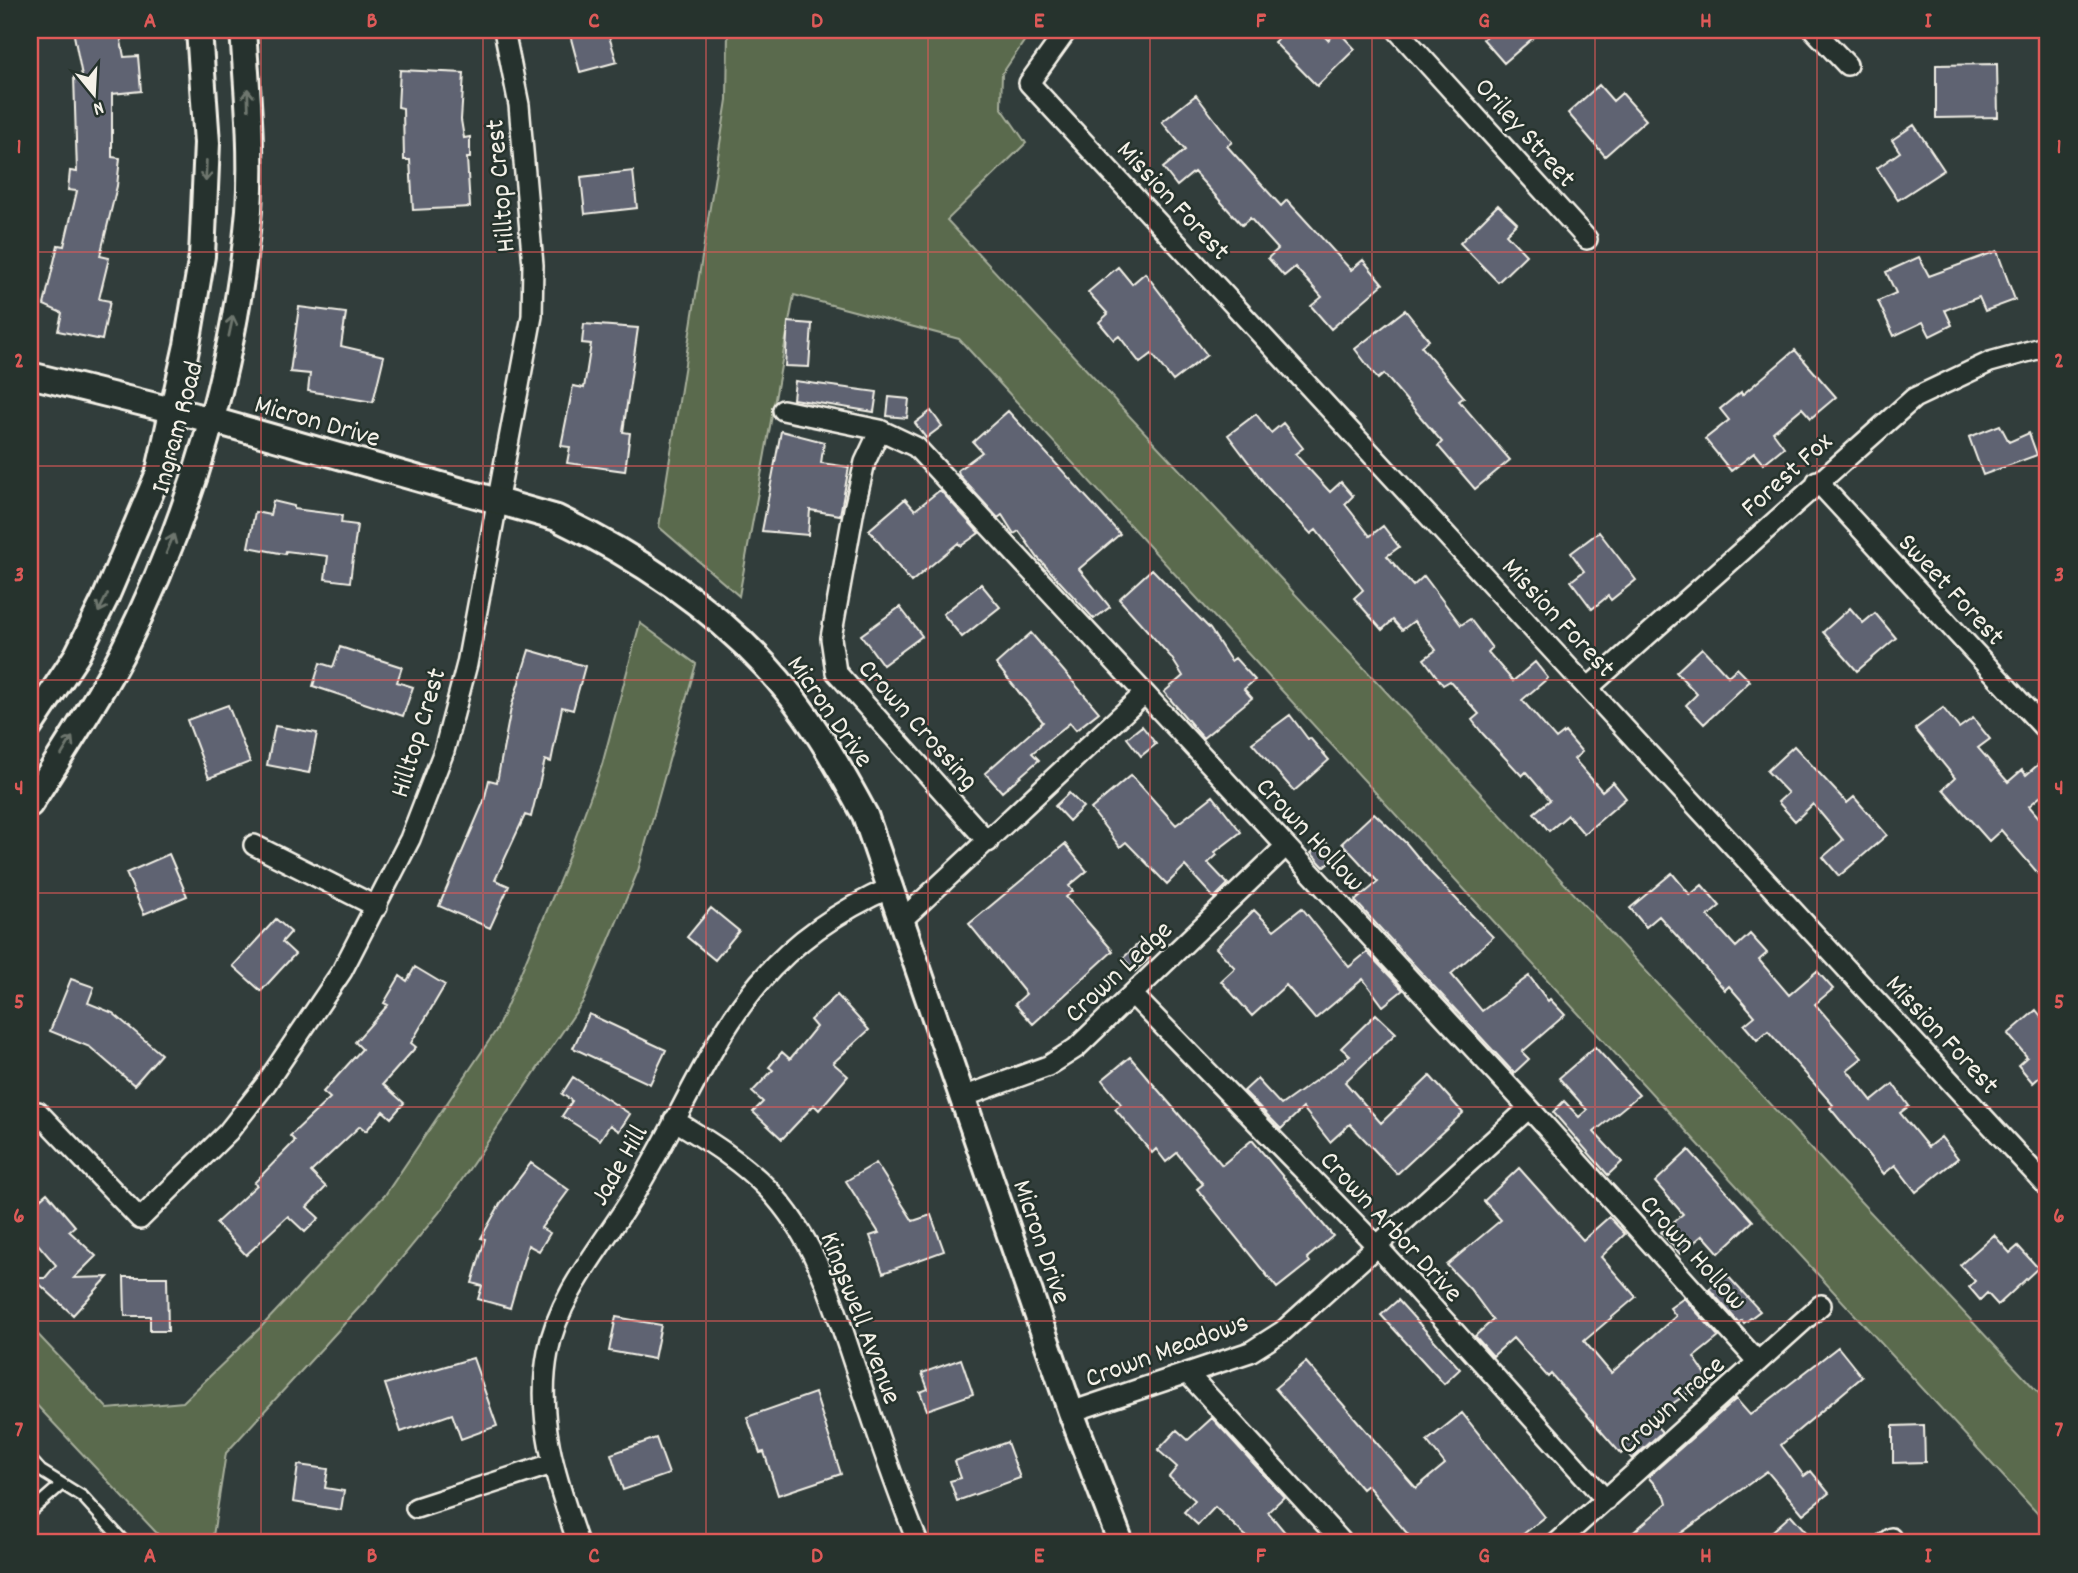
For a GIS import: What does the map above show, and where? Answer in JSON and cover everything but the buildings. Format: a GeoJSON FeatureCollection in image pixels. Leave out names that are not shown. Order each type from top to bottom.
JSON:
{"type":"FeatureCollection","features":[{"type":"Feature","properties":{"kind":"street","name":"Ingram Road"},"geometry":{"type":"LineString","coordinates":[[30,726],[77,655],[106,599],[158,475],[202,256],[207,143],[199,30]]}},
{"type":"Feature","properties":{"kind":"street","name":"Ingram Road"},"geometry":{"type":"LineString","coordinates":[[30,804],[121,655],[192,488],[212,420],[237,301],[249,208],[248,97],[243,30]]}},
{"type":"Feature","properties":{"kind":"street","name":"Hilltop Crest"},"geometry":{"type":"LineString","coordinates":[[38,1112],[140,1219],[218,1142],[265,1086],[342,971],[410,839],[444,751],[467,664],[532,316],[533,265],[519,105],[504,30]]}},
{"type":"Feature","properties":{"kind":"street","name":"Mission Forest"},"geometry":{"type":"LineString","coordinates":[[1067,30],[1029,83],[2048,1187]]}},
{"type":"Feature","properties":{"kind":"street","name":"Oriley Street"},"geometry":{"type":"LineString","coordinates":[[1397,30],[1587,239]]}},
{"type":"Feature","properties":{"kind":"street"},"geometry":{"type":"LineString","coordinates":[[1814,30],[1847,65]]}},
{"type":"Feature","properties":{"kind":"street","name":"Forest Fox"},"geometry":{"type":"LineString","coordinates":[[1588,688],[1817,481],[1914,398],[1990,362],[2048,346]]}},
{"type":"Feature","properties":{"kind":"street","name":"Micron Drive"},"geometry":{"type":"LineString","coordinates":[[30,375],[212,420],[557,518],[598,538],[670,582],[704,607],[766,665],[835,760],[865,815],[1071,1412],[1121,1543]]}},
{"type":"Feature","properties":{"kind":"street","name":"Crown Hollow"},"geometry":{"type":"LineString","coordinates":[[783,410],[880,430],[916,447],[1529,1108],[1758,1362]]}},
{"type":"Feature","properties":{"kind":"street","name":"Crown Crossing"},"geometry":{"type":"LineString","coordinates":[[880,430],[864,462],[854,509],[831,638],[835,672],[988,842]]}},
{"type":"Feature","properties":{"kind":"street","name":"Sweet Forest"},"geometry":{"type":"LineString","coordinates":[[1817,481],[2048,732]]}},
{"type":"Feature","properties":{"kind":"street"},"geometry":{"type":"LineString","coordinates":[[903,919],[1144,694]]}},
{"type":"Feature","properties":{"kind":"street"},"geometry":{"type":"LineString","coordinates":[[254,845],[377,907]]}},
{"type":"Feature","properties":{"kind":"street","name":"Crown Ledge"},"geometry":{"type":"LineString","coordinates":[[962,1097],[1048,1066],[1076,1048],[1134,996],[1286,846]]}},
{"type":"Feature","properties":{"kind":"street","name":"Jade Hill"},"geometry":{"type":"LineString","coordinates":[[578,1543],[552,1464],[543,1396],[548,1352],[561,1309],[637,1190],[730,1017],[777,961],[834,916],[892,887]]}},
{"type":"Feature","properties":{"kind":"street","name":"Crown Arbor Drive"},"geometry":{"type":"LineString","coordinates":[[1134,996],[1377,1245],[1606,1500]]}},
{"type":"Feature","properties":{"kind":"street","name":"Crown Meadows"},"geometry":{"type":"LineString","coordinates":[[1071,1412],[1251,1352],[1283,1331],[1529,1108]]}},
{"type":"Feature","properties":{"kind":"street","name":"Kingswell Avenue"},"geometry":{"type":"LineString","coordinates":[[674,1121],[749,1170],[788,1213],[804,1237],[829,1290],[895,1487],[918,1543]]}},
{"type":"Feature","properties":{"kind":"street","name":"Crown Trace"},"geometry":{"type":"LineString","coordinates":[[1557,1543],[1821,1305]]}},
{"type":"Feature","properties":{"kind":"street"},"geometry":{"type":"LineString","coordinates":[[1188,1374],[1343,1543]]}},
{"type":"Feature","properties":{"kind":"street"},"geometry":{"type":"LineString","coordinates":[[416,1508],[552,1464]]}},
{"type":"Feature","properties":{"kind":"lane"},"geometry":{"type":"LineString","coordinates":[[30,1459],[41,1471],[83,1497],[125,1543]]}},
{"type":"Feature","properties":{"kind":"lane"},"geometry":{"type":"LineString","coordinates":[[30,1511],[62,1484]]}},
{"type":"Feature","properties":{"kind":"green space"},"geometry":{"type":"Polygon","coordinates":[[[728,30],[1047,30],[1025,40],[1002,74],[1001,107],[1026,143],[947,220],[2048,1403],[2048,1525],[959,339],[794,295],[739,596],[659,527],[727,100],[728,30]]]}},
{"type":"Feature","properties":{"kind":"green space"},"geometry":{"type":"Polygon","coordinates":[[[640,623],[696,664],[638,871],[584,1000],[442,1209],[377,1288],[226,1453],[213,1536],[219,1543],[166,1543],[30,1398],[30,1326],[108,1409],[183,1402],[262,1326],[385,1195],[497,1029],[561,877],[602,765],[640,623]]]}}]}
